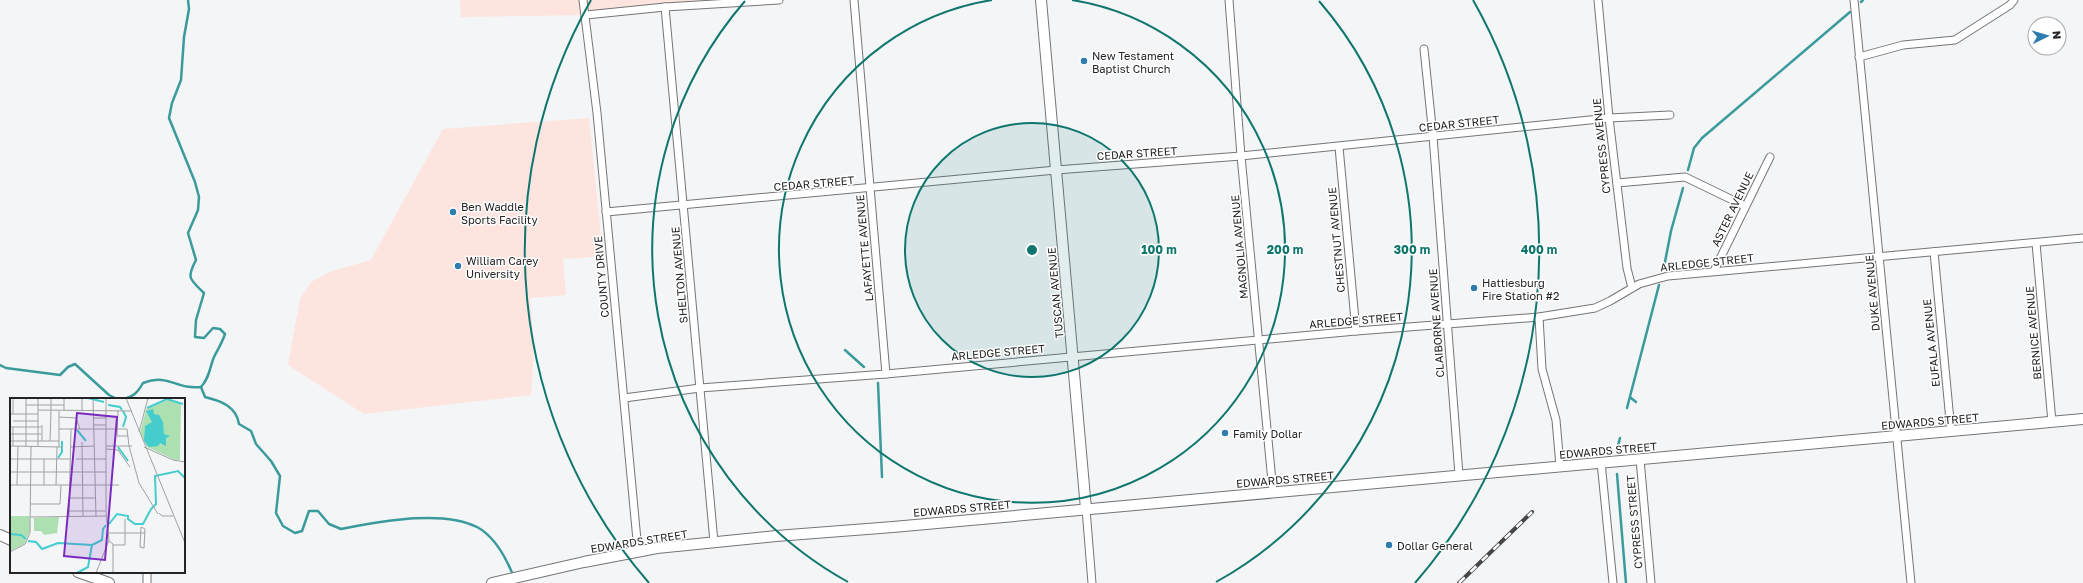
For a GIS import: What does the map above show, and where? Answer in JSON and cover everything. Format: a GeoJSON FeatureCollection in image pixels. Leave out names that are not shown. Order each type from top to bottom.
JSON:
{"type":"FeatureCollection","features":[{"type":"Feature","properties":{"kind":"main road","name":"TUSCAN AVENUE"},"geometry":{"type":"LineString","coordinates":[[1041,0],[1086,509]]}},
{"type":"Feature","properties":{"kind":"main road","name":"EDWARDS STREET"},"geometry":{"type":"LineString","coordinates":[[494,582],[638,552],[714,542],[2083,419]]}},
{"type":"Feature","properties":{"kind":"main road"},"geometry":{"type":"LineString","coordinates":[[0,535],[10,540]]}},
{"type":"Feature","properties":{"kind":"main road"},"geometry":{"type":"LineString","coordinates":[[81,573],[109,583]]}},
{"type":"Feature","properties":{"kind":"street","name":"COUNTY DRIVE"},"geometry":{"type":"LineString","coordinates":[[583,0],[586,16],[606,212],[638,552]]}},
{"type":"Feature","properties":{"kind":"street"},"geometry":{"type":"LineString","coordinates":[[586,16],[665,7],[779,0]]}},
{"type":"Feature","properties":{"kind":"street","name":"LAFAYETTE AVENUE"},"geometry":{"type":"LineString","coordinates":[[854,0],[886,374]]}},
{"type":"Feature","properties":{"kind":"street","name":"MAGNOLIA AVENUE"},"geometry":{"type":"LineString","coordinates":[[1229,0],[1241,156],[1273,492]]}},
{"type":"Feature","properties":{"kind":"street","name":"CYPRESS AVENUE"},"geometry":{"type":"LineString","coordinates":[[1598,0],[1609,118],[1627,268],[1632,288]]}},
{"type":"Feature","properties":{"kind":"street","name":"DUKE AVENUE"},"geometry":{"type":"LineString","coordinates":[[1854,0],[1911,583]]}},
{"type":"Feature","properties":{"kind":"street"},"geometry":{"type":"LineString","coordinates":[[1859,57],[1903,45],[1955,40],[2010,5],[2014,0]]}},
{"type":"Feature","properties":{"kind":"street","name":"SHELTON AVENUE"},"geometry":{"type":"LineString","coordinates":[[665,7],[714,542]]}},
{"type":"Feature","properties":{"kind":"street","name":"CLAIBORNE AVENUE"},"geometry":{"type":"LineString","coordinates":[[1424,49],[1433,136],[1459,475]]}},
{"type":"Feature","properties":{"kind":"street","name":"CEDAR STREET"},"geometry":{"type":"LineString","coordinates":[[606,212],[684,206],[1056,170],[1339,147],[1609,118],[1670,115]]}},
{"type":"Feature","properties":{"kind":"street","name":"CHESTNUT AVENUE"},"geometry":{"type":"LineString","coordinates":[[1339,147],[1356,331]]}},
{"type":"Feature","properties":{"kind":"street","name":"ASTER AVENUE"},"geometry":{"type":"LineString","coordinates":[[1714,271],[1770,157]]}},
{"type":"Feature","properties":{"kind":"street"},"geometry":{"type":"LineString","coordinates":[[1617,183],[1685,177],[1745,206]]}},
{"type":"Feature","properties":{"kind":"street","name":"ARLEDGE STREET"},"geometry":{"type":"LineString","coordinates":[[624,398],[700,388],[886,374],[1258,339],[1539,317],[1595,308],[1632,288],[1660,278],[1714,271],[2083,238]]}},
{"type":"Feature","properties":{"kind":"street","name":"BERNICE AVENUE"},"geometry":{"type":"LineString","coordinates":[[2036,243],[2052,422]]}},
{"type":"Feature","properties":{"kind":"street","name":"EUFALA AVENUE"},"geometry":{"type":"LineString","coordinates":[[1934,252],[1951,431]]}},
{"type":"Feature","properties":{"kind":"street"},"geometry":{"type":"LineString","coordinates":[[1539,317],[1542,369],[1556,420],[1560,466]]}},
{"type":"Feature","properties":{"kind":"street","name":"CYPRESS STREET"},"geometry":{"type":"LineString","coordinates":[[1640,460],[1651,583]]}},
{"type":"Feature","properties":{"kind":"street"},"geometry":{"type":"LineString","coordinates":[[1601,462],[1613,583]]}},
{"type":"Feature","properties":{"kind":"street","name":"TUSCAN AVENUE"},"geometry":{"type":"LineString","coordinates":[[1086,509],[1092,583]]}},
{"type":"Feature","properties":{"kind":"shaded area"},"geometry":{"type":"Polygon","coordinates":[[[460,0],[771,0],[586,15],[461,17],[460,0]]]}},
{"type":"Feature","properties":{"kind":"shaded area","name":"William Carey University"},"geometry":{"type":"Polygon","coordinates":[[[589,118],[603,256],[563,259],[566,295],[530,298],[534,346],[531,395],[364,414],[288,365],[300,299],[311,282],[332,271],[371,260],[443,129],[589,118]]]}},
{"type":"Feature","properties":{"kind":"waterway"},"geometry":{"type":"LineString","coordinates":[[188,0],[189,9],[184,37],[181,80],[172,103],[169,118],[195,182],[199,197],[198,210],[188,233],[196,260],[190,275],[195,285],[204,293],[196,320],[195,337],[204,338],[213,328],[220,329],[225,334],[214,357],[208,376],[201,387]]}},
{"type":"Feature","properties":{"kind":"waterway"},"geometry":{"type":"LineString","coordinates":[[1688,170],[1694,148],[1702,138],[1850,12]]}},
{"type":"Feature","properties":{"kind":"waterway"},"geometry":{"type":"LineString","coordinates":[[1664,267],[1671,231],[1683,188]]}},
{"type":"Feature","properties":{"kind":"waterway"},"geometry":{"type":"LineString","coordinates":[[1627,408],[1659,285]]}},
{"type":"Feature","properties":{"kind":"waterway"},"geometry":{"type":"LineString","coordinates":[[845,350],[864,367]]}},
{"type":"Feature","properties":{"kind":"waterway"},"geometry":{"type":"LineString","coordinates":[[0,365],[6,368],[60,375],[68,367],[75,364],[109,395],[115,398]]}},
{"type":"Feature","properties":{"kind":"waterway"},"geometry":{"type":"LineString","coordinates":[[125,398],[135,394],[143,383],[152,380],[160,380],[185,386],[201,387],[205,397],[217,400],[227,405],[235,413],[239,424],[251,431],[256,444],[271,461],[280,476],[276,513],[283,526],[295,533],[302,531],[309,511],[318,511],[329,524],[341,529],[373,523],[410,519],[446,519],[462,522],[477,527],[489,536],[503,555],[513,575]]}},
{"type":"Feature","properties":{"kind":"waterway"},"geometry":{"type":"LineString","coordinates":[[878,383],[882,477]]}},
{"type":"Feature","properties":{"kind":"waterway"},"geometry":{"type":"LineString","coordinates":[[1631,398],[1636,402]]}},
{"type":"Feature","properties":{"kind":"waterway"},"geometry":{"type":"LineString","coordinates":[[1617,449],[1620,438]]}},
{"type":"Feature","properties":{"kind":"waterway"},"geometry":{"type":"LineString","coordinates":[[1617,474],[1626,583]]}},
{"type":"Feature","properties":{"kind":"railway"},"geometry":{"type":"LineString","coordinates":[[1459,583],[1532,512]]}},
{"type":"Feature","properties":{"kind":"place","name":"New Testament Baptist Church"},"geometry":{"type":"Point","coordinates":[1084,61]}},
{"type":"Feature","properties":{"kind":"place","name":"Ben Waddle Sports Facility"},"geometry":{"type":"Point","coordinates":[453,212]}},
{"type":"Feature","properties":{"kind":"place","name":"William Carey University"},"geometry":{"type":"Point","coordinates":[458,266]}},
{"type":"Feature","properties":{"kind":"place","name":"Hattiesburg Fire Station #2"},"geometry":{"type":"Point","coordinates":[1474,288]}},
{"type":"Feature","properties":{"kind":"place","name":"Family Dollar"},"geometry":{"type":"Point","coordinates":[1225,433]}},
{"type":"Feature","properties":{"kind":"place","name":"Dollar General"},"geometry":{"type":"Point","coordinates":[1389,545]}}]}
